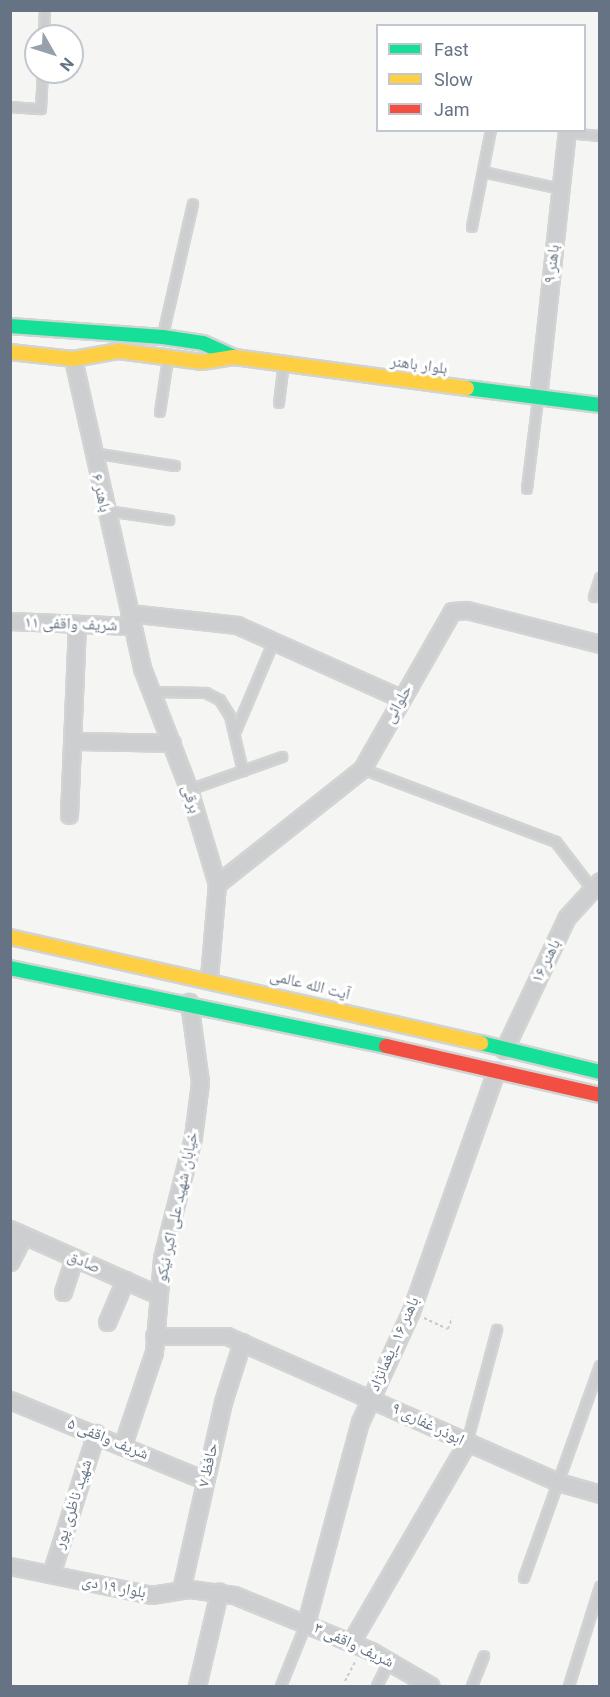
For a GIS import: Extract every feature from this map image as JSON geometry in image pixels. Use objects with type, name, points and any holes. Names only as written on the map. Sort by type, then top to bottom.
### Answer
[{"type":"street","name":"باهنر ۹","points":[[538,397],[566,132]]},
{"type":"street","name":"بلوار باهنر","points":[[10,326],[163,337],[202,343],[234,357],[600,405]]},
{"type":"street","name":"بلوار باهنر","points":[[10,352],[73,359],[119,351],[202,362],[234,357]]},
{"type":"street","name":"باهنر ۶","points":[[73,359],[92,453],[131,620]]},
{"type":"street","name":"حلوائی","points":[[217,884],[362,769],[400,698],[452,611],[467,609],[600,644]]},
{"type":"street","name":"شریف واقفی ۱۱","points":[[10,621],[77,624],[131,620],[209,619],[275,640],[400,698]]},
{"type":"street","name":"برقی","points":[[131,620],[189,790],[217,884],[209,978]]},
{"type":"street","points":[[69,815],[77,624]]},
{"type":"street","points":[[72,741],[172,743]]},
{"type":"street","name":"باهنر ۱۶","points":[[504,1050],[567,917],[597,886]]},
{"type":"street","name":"آیت الله عالمی","points":[[10,936],[209,978],[600,1072]]},
{"type":"street","points":[[10,968],[189,1002],[600,1095]]},
{"type":"street","name":"خیابان شهید علی اکبر نیکو","points":[[123,1444],[154,1336],[158,1295],[200,1082],[189,1002]]},
{"type":"street","name":"باهنر ۱۶ _یغمانژاد","points":[[306,1623],[370,1397],[411,1311],[496,1071]]},
{"type":"street","points":[[10,1262],[17,1232]]},
{"type":"street","name":"صادق","points":[[17,1232],[158,1295]]},
{"type":"street","points":[[63,1292],[74,1258]]},
{"type":"street","points":[[108,1322],[125,1280]]},
{"type":"street","name":"ابوذر غفاری ۹","points":[[154,1336],[227,1336],[370,1397],[467,1443],[558,1482],[600,1494]]},
{"type":"street","name":"حافظ ۷","points":[[181,1590],[204,1480],[242,1342]]},
{"type":"street","name":"شریف واقفی ۵","points":[[10,1401],[96,1433],[204,1480]]},
{"type":"street","name":"شهید ناظری پور","points":[[51,1574],[96,1433]]},
{"type":"street","points":[[357,1645],[467,1443]]},
{"type":"street","name":"بلوار ۱۹ دی","points":[[10,1566],[151,1595],[181,1590],[219,1592]]},
{"type":"street","points":[[197,1686],[219,1592],[306,1623]]},
{"type":"street","name":"شریف واقفی ۳","points":[[306,1623],[390,1661],[410,1680],[431,1686]]},
{"type":"lane","points":[[10,106],[41,109],[42,84]]},
{"type":"lane","points":[[472,227],[491,132]]},
{"type":"lane","points":[[566,132],[600,136]]},
{"type":"lane","points":[[483,172],[560,189]]},
{"type":"lane","points":[[163,337],[193,204]]},
{"type":"lane","points":[[160,412],[168,357]]},
{"type":"lane","points":[[279,403],[285,364]]},
{"type":"lane","points":[[527,489],[538,397]]},
{"type":"lane","points":[[92,453],[175,466]]},
{"type":"lane","points":[[105,511],[169,520]]},
{"type":"lane","points":[[594,597],[600,578]]},
{"type":"lane","points":[[235,733],[275,640]]},
{"type":"lane","points":[[154,692],[206,693],[220,700],[235,733],[243,771]]},
{"type":"lane","points":[[189,790],[282,757]]},
{"type":"lane","points":[[362,769],[556,842],[597,886]]},
{"type":"lane","points":[[467,1443],[497,1330]]},
{"type":"lane","points":[[524,1578],[600,1366]]},
{"type":"lane","points":[[569,1686],[600,1587]]},
{"type":"lane","points":[[281,1686],[306,1623]]},
{"type":"lane","points":[[472,1686],[484,1656]]},
{"type":"lane","points":[[377,1686],[390,1661]]},
{"type":"path","points":[[411,1311],[448,1329],[452,1318]]},
{"type":"path","points":[[345,1681],[357,1645]]},
{"type":"traffic: fast","points":[[10,326],[163,337],[203,343],[234,357]]},
{"type":"traffic: fast","points":[[467,388],[600,405]]},
{"type":"traffic: fast","points":[[10,968],[386,1046]]},
{"type":"traffic: fast","points":[[481,1043],[600,1072]]},
{"type":"traffic: slow","points":[[10,352],[73,359],[119,351],[202,362],[234,357],[467,388]]},
{"type":"traffic: slow","points":[[10,937],[481,1043]]},
{"type":"traffic: jam","points":[[386,1046],[600,1095]]}]
